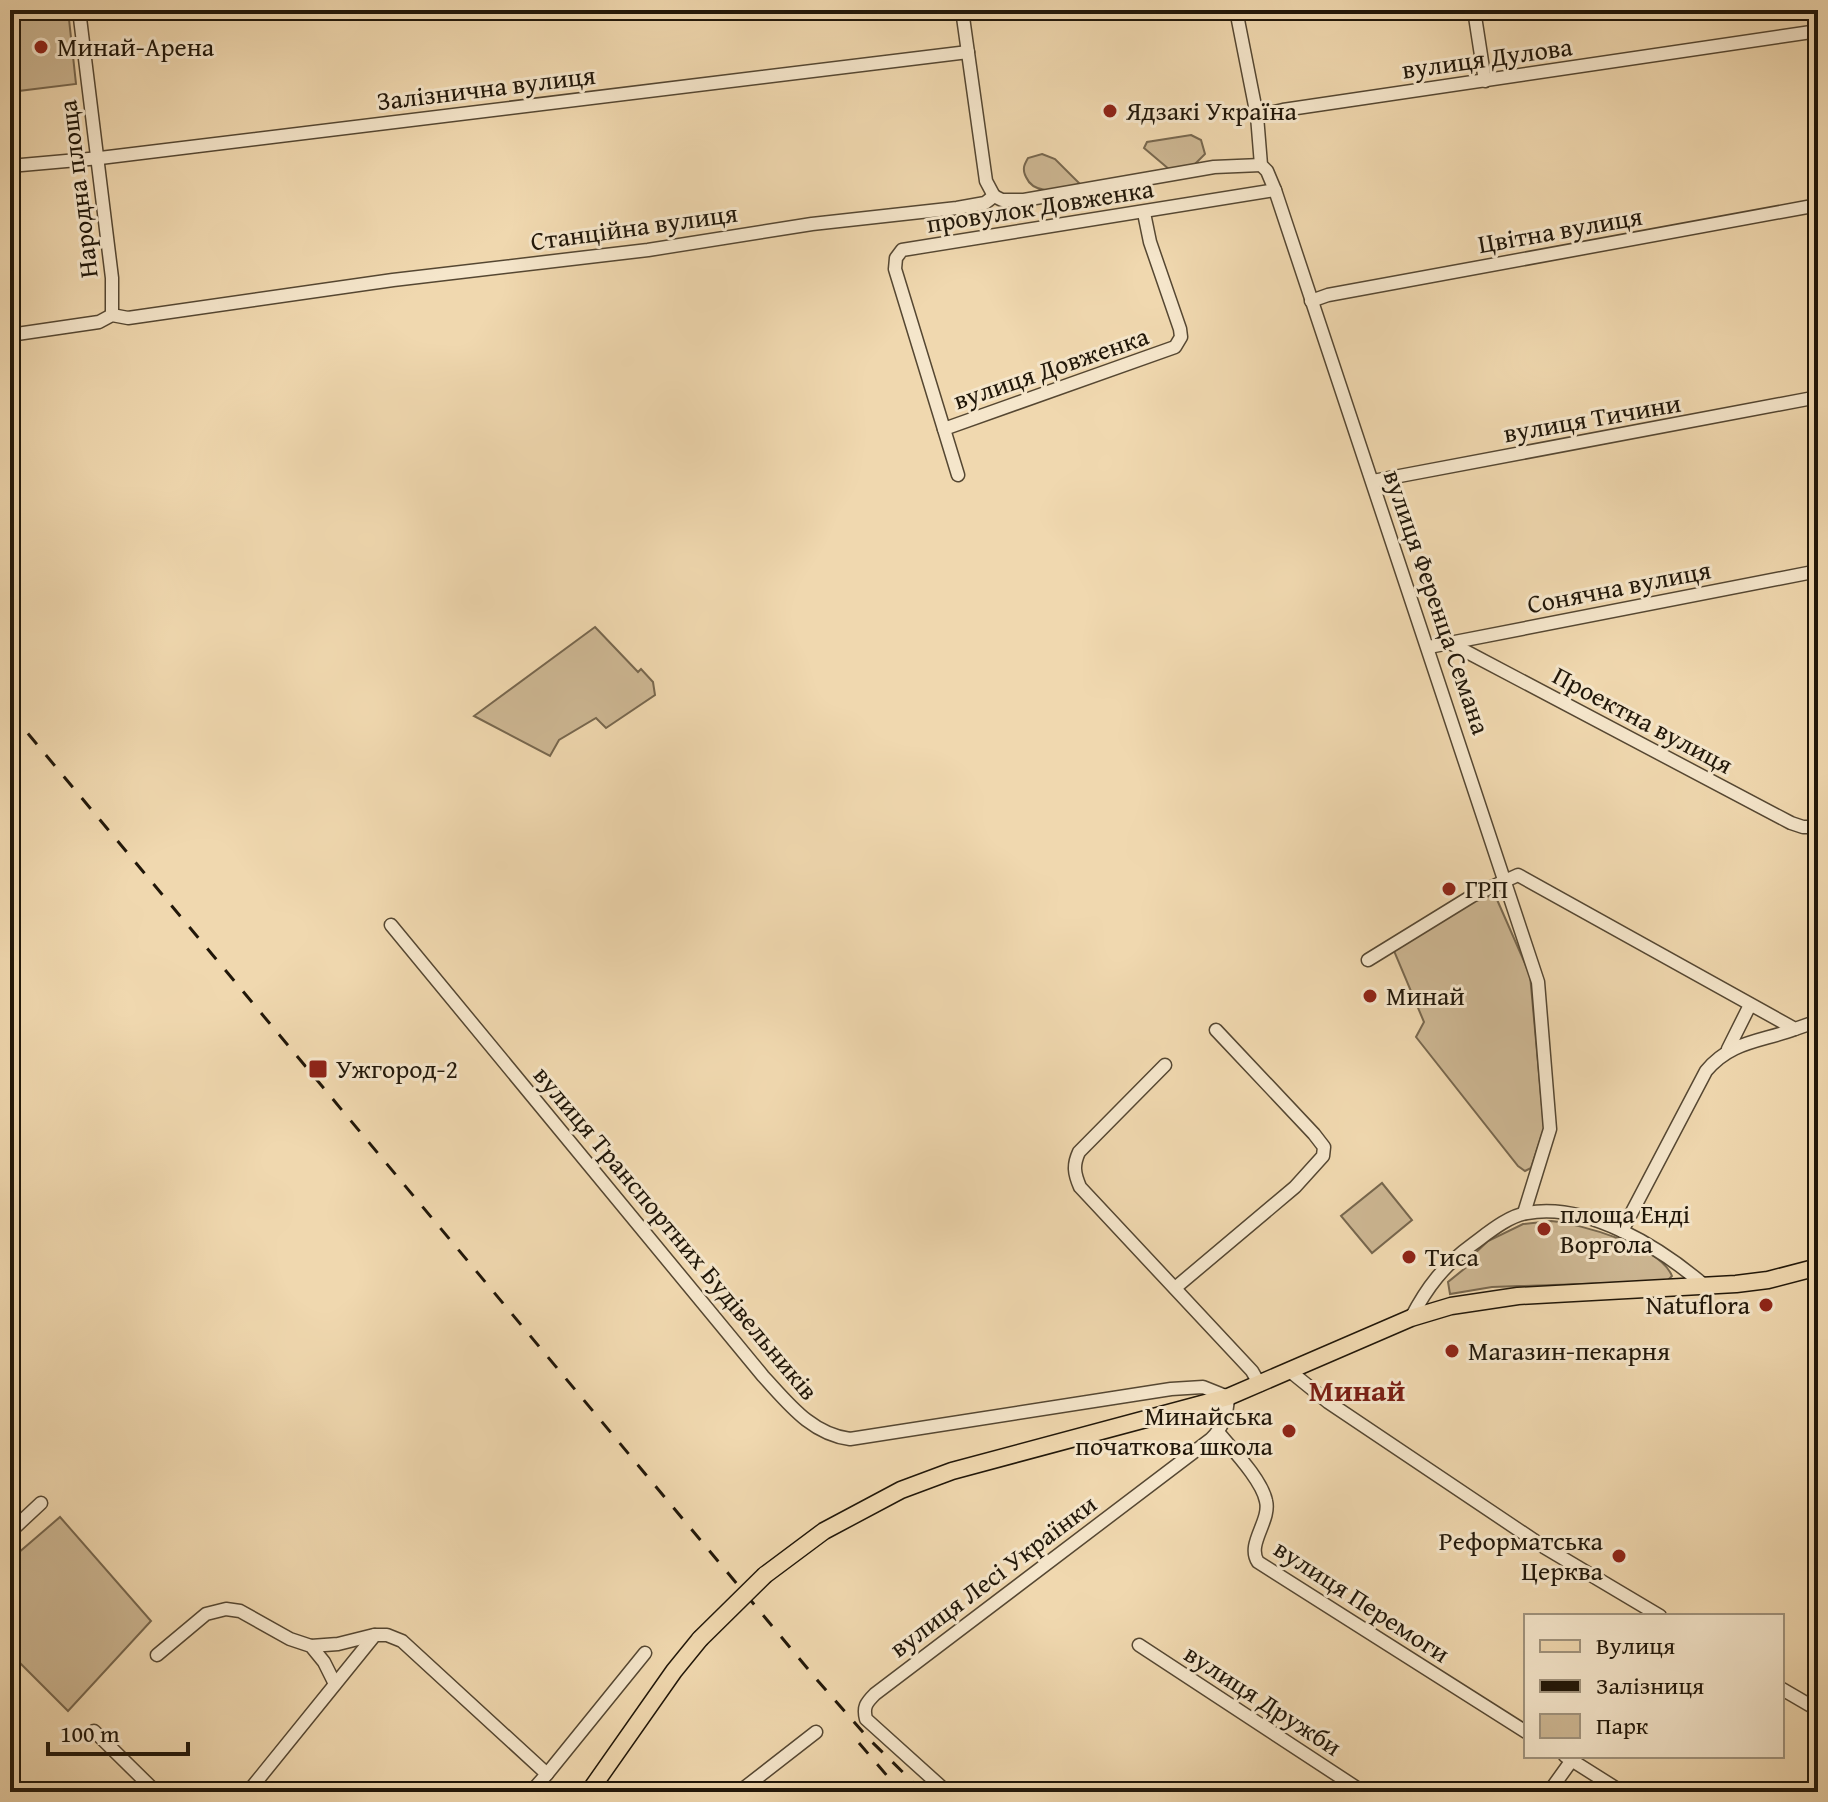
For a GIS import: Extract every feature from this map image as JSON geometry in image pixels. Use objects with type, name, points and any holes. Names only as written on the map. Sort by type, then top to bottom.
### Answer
[{"type":"main road","points":[[589,1792],[674,1671],[700,1639],[765,1575],[824,1531],[901,1490],[952,1471],[1228,1397],[1411,1318],[1451,1306],[1494,1298],[1768,1280],[1818,1267]]},
{"type":"street","name":"Народна площа","points":[[79,10],[111,264],[112,315]]},
{"type":"street","points":[[962,10],[986,181],[994,196]]},
{"type":"street","name":"вулиця Ференца Семана","points":[[1236,10],[1257,116],[1261,165],[1275,190],[1506,879],[1541,995],[1550,1116],[1548,1137],[1524,1213]]},
{"type":"street","points":[[1474,10],[1485,81]]},
{"type":"street","name":"вулиця Дулова","points":[[1257,116],[1818,31]]},
{"type":"street","name":"Залізнична вулиця","points":[[10,166],[968,52]]},
{"type":"street","name":"Станційна вулиця","points":[[10,335],[99,322],[112,315],[128,318],[393,280],[648,250],[765,231],[985,203],[994,196],[1002,200],[1024,200],[1214,167],[1261,165]]},
{"type":"street","name":"провулок Довженка","points":[[958,475],[895,269],[896,258],[902,250],[1275,190]]},
{"type":"street","name":"Цвітна вулиця","points":[[1311,301],[1328,295],[1818,205]]},
{"type":"street","name":"вулиця Довженка","points":[[944,429],[1175,347],[1181,337],[1180,329],[1150,242],[1144,213]]},
{"type":"street","name":"вулиця Тичини","points":[[1373,481],[1818,397]]},
{"type":"street","name":"Сонячна вулиця","points":[[1429,647],[1818,571]]},
{"type":"street","name":"Проектна вулиця","points":[[1450,643],[1791,823],[1818,827]]},
{"type":"street","points":[[1368,960],[1472,896],[1518,875],[1795,1029]]},
{"type":"street","name":"вулиця Транспортних Будівельників","points":[[391,925],[763,1376],[800,1416],[818,1429],[834,1437],[850,1439],[1171,1389],[1203,1387],[1228,1397]]},
{"type":"street","points":[[1622,1231],[1706,1071],[1728,1049],[1750,1005]]},
{"type":"street","points":[[1728,1049],[1818,1021]]},
{"type":"street","points":[[1175,1288],[1295,1187],[1323,1156],[1324,1147],[1314,1134],[1216,1030]]},
{"type":"street","points":[[1165,1065],[1079,1152],[1074,1163],[1080,1187],[1252,1371],[1260,1385]]},
{"type":"street","points":[[1411,1318],[1426,1289],[1454,1258],[1492,1230],[1524,1213],[1553,1211],[1577,1215],[1622,1231],[1672,1259],[1705,1286]]},
{"type":"street","points":[[1291,1372],[1328,1402],[1544,1547],[1657,1614]]},
{"type":"street","points":[[1218,1432],[1227,1414],[1228,1397]]},
{"type":"street","name":"вулиця Перемоги","points":[[1218,1432],[1266,1498],[1264,1522],[1255,1547],[1254,1557],[1258,1562],[1524,1731]]},
{"type":"street","name":"вулиця Лесі Українки","points":[[947,1792],[866,1719],[866,1703],[1218,1432]]},
{"type":"street","points":[[10,1532],[41,1503]]},
{"type":"street","points":[[157,1655],[206,1614],[226,1609],[240,1611],[290,1639],[311,1646],[387,1635],[402,1641],[547,1774]]},
{"type":"street","points":[[248,1792],[375,1635]]},
{"type":"street","name":"вулиця Дружби","points":[[1139,1645],[1363,1792]]},
{"type":"street","points":[[311,1646],[324,1662],[335,1684]]},
{"type":"street","points":[[531,1792],[645,1653]]},
{"type":"street","points":[[1784,1690],[1818,1710]]},
{"type":"street","points":[[94,1731],[156,1792]]},
{"type":"street","points":[[739,1792],[816,1732]]},
{"type":"street","points":[[1549,1792],[1568,1758],[1622,1792]]},
{"type":"green space","name":"Минай-Арена","points":[[10,10],[68,10],[76,84],[10,92]]},
{"type":"green space","points":[[1191,135],[1201,140],[1205,154],[1191,168],[1170,170],[1144,148],[1147,142]]},
{"type":"green space","points":[[1042,154],[1055,159],[1082,186],[1051,190],[1036,188],[1030,183],[1024,169],[1028,158]]},
{"type":"green space","points":[[595,627],[638,672],[641,669],[653,682],[655,695],[606,728],[596,718],[559,740],[550,756],[474,716]]},
{"type":"green space","points":[[1495,895],[1530,975],[1544,1128],[1531,1168],[1525,1171],[1416,1037],[1424,1022],[1394,951],[1477,899]]},
{"type":"green space","points":[[1382,1183],[1412,1220],[1372,1253],[1341,1216]]},
{"type":"green space","points":[[1551,1221],[1599,1232],[1636,1246],[1665,1265],[1672,1276],[1667,1281],[1492,1287],[1450,1294],[1448,1282],[1469,1265],[1472,1256],[1488,1241],[1523,1224]]},
{"type":"green space","points":[[60,1517],[151,1621],[68,1711],[10,1653],[10,1560]]},
{"type":"railway","points":[[10,712],[818,1681],[868,1738],[923,1792]]},
{"type":"railway","points":[[859,1743],[901,1792]]},
{"type":"place","name":"Минай-Арена","points":[[41,47]]},
{"type":"place","name":"Ядзакі Україна","points":[[1110,111]]},
{"type":"place","name":"ГРП","points":[[1449,889]]},
{"type":"place","name":"Минай","points":[[1370,996]]},
{"type":"place","name":"Ужгород-2","points":[[318,1069]]},
{"type":"place","name":"площа Енді Воргола","points":[[1544,1229]]},
{"type":"place","name":"Тиса","points":[[1409,1257]]},
{"type":"place","name":"Natuflora","points":[[1766,1305]]},
{"type":"place","name":"Магазин-пекарня","points":[[1452,1351]]},
{"type":"place","name":"Минайська початкова школа","points":[[1289,1431]]},
{"type":"place","name":"Реформатська Церква","points":[[1619,1556]]},
{"type":"district","name":"Минай","points":[[1357,1391]]}]
